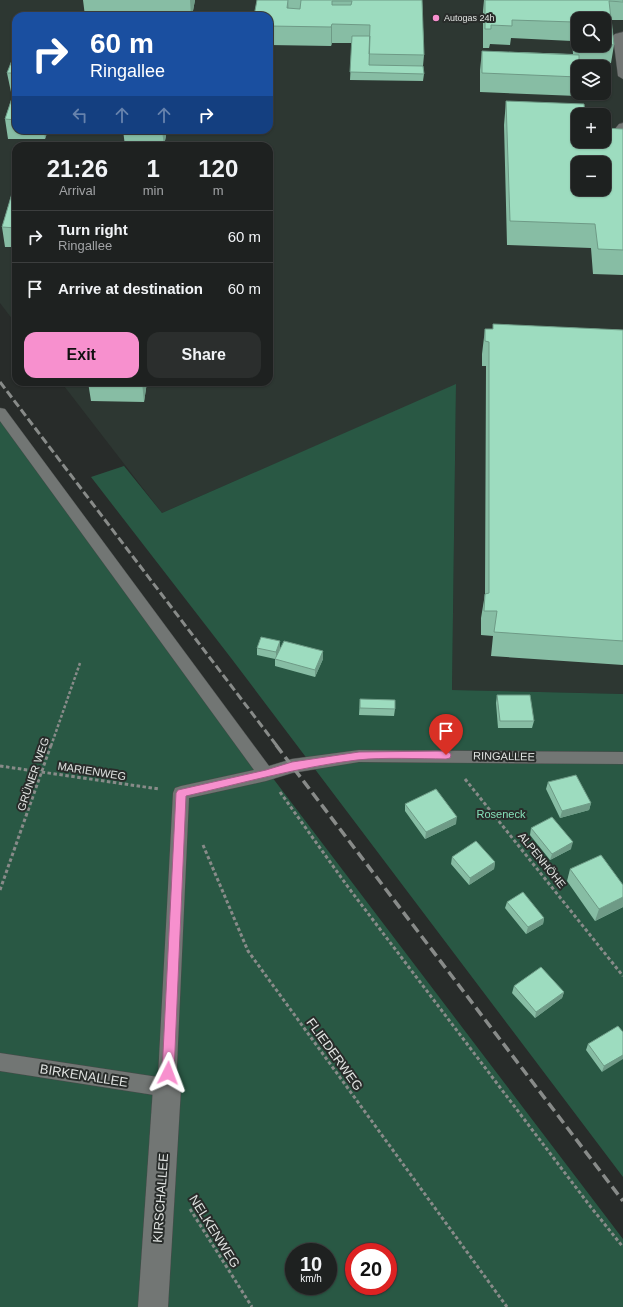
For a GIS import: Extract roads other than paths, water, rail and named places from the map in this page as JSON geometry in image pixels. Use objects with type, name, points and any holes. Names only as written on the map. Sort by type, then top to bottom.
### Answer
[{"type":"street","name":"KIRSCHALLEE","points":[[153,1307],[167,1088]]},
{"type":"lane","points":[[623,34],[618,36],[623,76]]},
{"type":"lane","points":[[623,126],[619,130],[623,131]]},
{"type":"lane","points":[[0,412],[266,774]]},
{"type":"lane","name":"RINGALLEE","points":[[167,1088],[181,793],[266,774],[292,766],[359,756],[446,755],[623,758]]},
{"type":"lane","name":"BIRKENALLEE","points":[[0,1062],[167,1088]]},
{"type":"railway","points":[[0,382],[277,746]]},
{"type":"railway","points":[[276,745],[623,1201]]},
{"type":"place","name":"Autogas 24h","points":[[436,18]]},
{"type":"park label","name":"Roseneck","points":[[501,814]]}]
